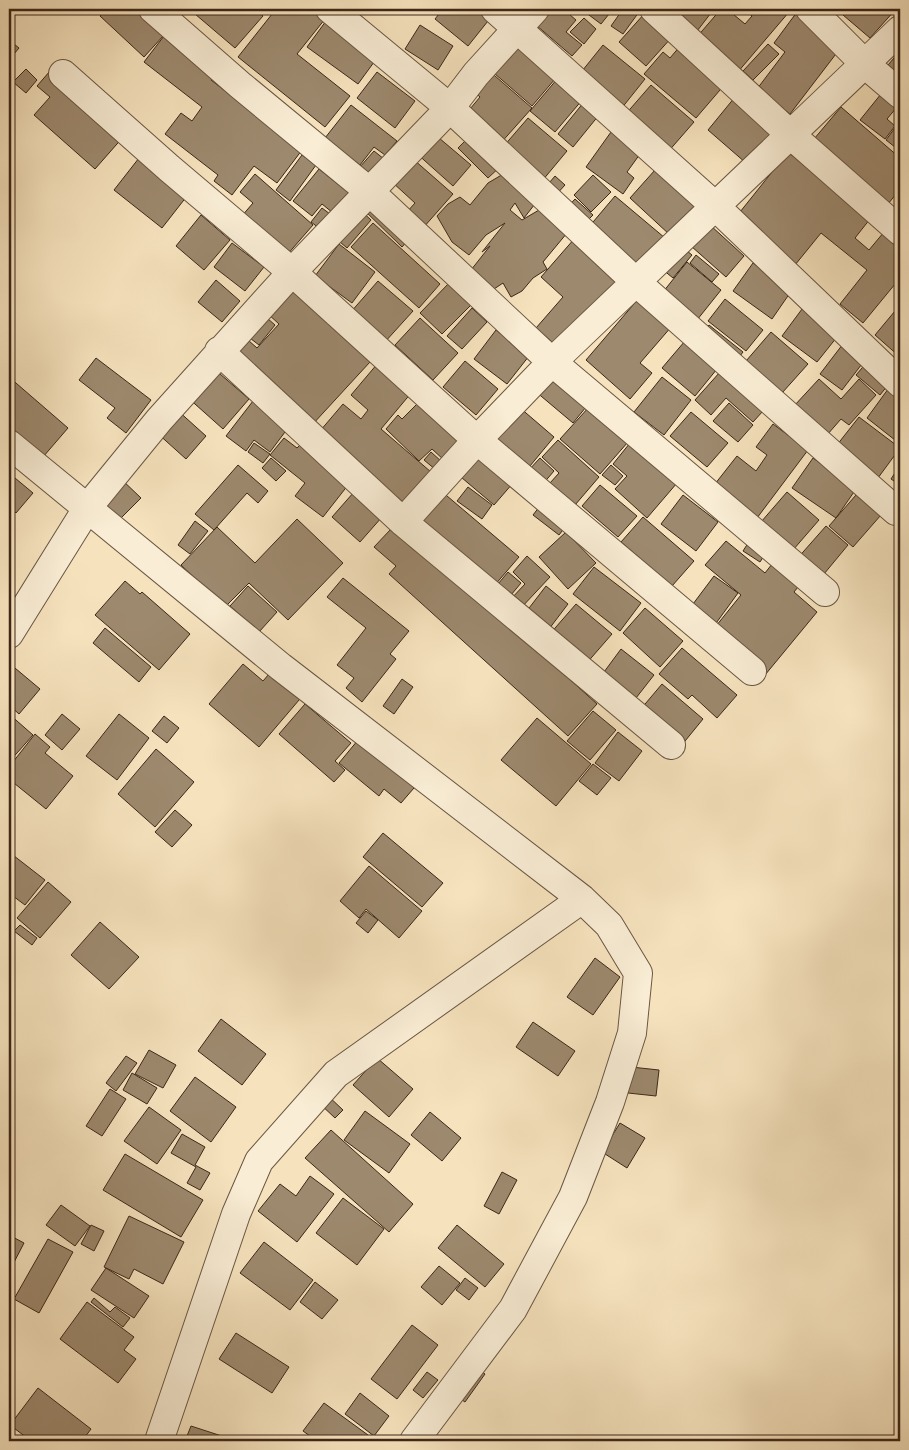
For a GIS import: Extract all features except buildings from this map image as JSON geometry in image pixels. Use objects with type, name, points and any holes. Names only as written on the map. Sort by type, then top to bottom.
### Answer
[{"type":"street","points":[[154,9],[240,85],[370,192],[552,362],[825,592]]},
{"type":"street","points":[[330,9],[450,108],[636,282],[896,511]]},
{"type":"street","points":[[495,9],[715,206],[900,383]]},
{"type":"street","points":[[9,634],[88,507],[159,420],[292,272],[450,108],[476,74],[535,9]]},
{"type":"street","points":[[654,9],[792,136],[900,231]]},
{"type":"street","points":[[810,9],[866,65],[900,94]]},
{"type":"street","points":[[404,522],[476,440],[552,362],[715,206],[792,136],[900,30]]},
{"type":"street","points":[[64,74],[168,168],[292,272],[476,440],[752,671]]},
{"type":"street","points":[[219,351],[404,522],[670,745]]},
{"type":"street","points":[[9,444],[281,667],[582,898],[608,925],[638,973],[632,1033],[610,1102],[573,1197],[513,1309],[414,1441]]},
{"type":"street","points":[[160,1441],[236,1214],[259,1161],[336,1074],[582,898]]}]
